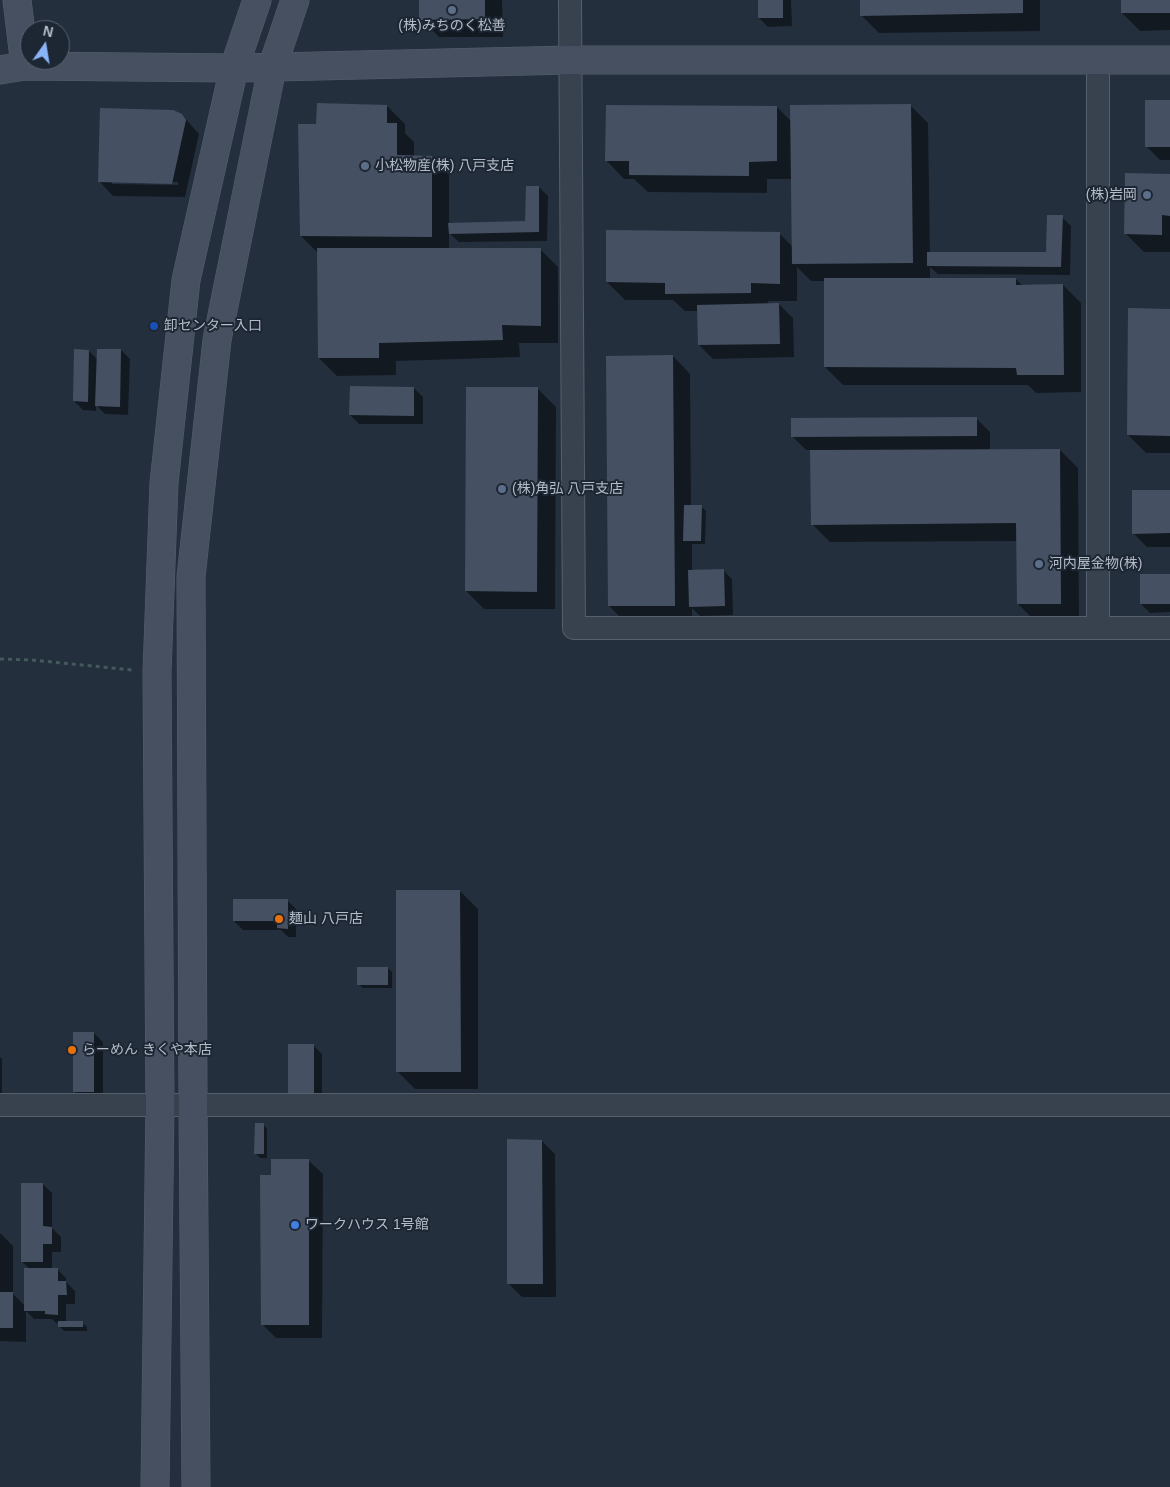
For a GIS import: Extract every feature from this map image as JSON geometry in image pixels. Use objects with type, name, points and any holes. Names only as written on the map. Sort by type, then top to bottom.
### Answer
[{"type":"street","points":[[18,0],[13,68],[272,68],[570,60],[1170,60]]},
{"type":"street","points":[[155,1487],[160,1105],[157,672],[164,483],[186,280],[234,68],[257,0]]},
{"type":"street","points":[[196,1487],[191,577],[217,340],[272,68],[295,0]]},
{"type":"street","points":[[570,0],[574,628],[1170,628]]},
{"type":"street","points":[[1098,61],[1098,628]]},
{"type":"street","points":[[0,1105],[1170,1105]]},
{"type":"path","points":[[0,659],[32,660],[157,672]]},
{"type":"building","name":"(株)みちのく松善","points":[[419,0],[485,0],[485,19],[419,20]]},
{"type":"building","points":[[758,0],[783,0],[783,18],[758,18]]},
{"type":"building","points":[[860,0],[1023,0],[1023,13],[860,16]]},
{"type":"building","points":[[1121,0],[1170,0],[1170,13],[1121,13]]},
{"type":"building","points":[[1145,100],[1170,100],[1170,147],[1145,147]]},
{"type":"building","name":"小松物産(株) 八戸支店","points":[[317,103],[387,105],[387,123],[397,123],[397,155],[432,156],[432,237],[300,236],[298,124],[316,124]]},
{"type":"building","points":[[911,104],[913,263],[792,264],[790,105]]},
{"type":"building","points":[[606,105],[777,106],[777,161],[749,162],[749,176],[629,175],[629,161],[605,161]]},
{"type":"building","points":[[100,108],[173,110],[182,114],[186,120],[172,184],[98,182]]},
{"type":"building","name":"(株)岩岡","points":[[1125,173],[1170,174],[1170,216],[1162,215],[1162,235],[1124,234]]},
{"type":"building","points":[[526,186],[539,186],[539,232],[449,234],[448,223],[525,221]]},
{"type":"building","points":[[1047,215],[1063,215],[1061,267],[927,266],[927,252],[1046,252]]},
{"type":"building","points":[[606,230],[780,232],[780,284],[751,283],[751,293],[665,294],[665,283],[606,282]]},
{"type":"building","points":[[317,248],[541,248],[541,326],[502,325],[503,340],[379,343],[379,358],[318,358]]},
{"type":"building","points":[[824,278],[1016,278],[1016,285],[1063,284],[1064,375],[1017,375],[1016,368],[824,367]]},
{"type":"building","points":[[779,303],[780,344],[698,345],[697,305]]},
{"type":"building","points":[[1128,308],[1170,309],[1170,436],[1127,435]]},
{"type":"building","points":[[74,349],[89,350],[88,402],[73,401]]},
{"type":"building","points":[[97,349],[121,349],[120,407],[95,406]]},
{"type":"building","points":[[673,355],[675,606],[608,606],[606,356]]},
{"type":"building","points":[[350,386],[414,387],[414,416],[349,415]]},
{"type":"building","name":"(株)角弘 八戸支店","points":[[466,387],[538,387],[537,592],[465,591]]},
{"type":"building","points":[[977,417],[977,436],[791,437],[791,418]]},
{"type":"building","name":"河内屋金物(株)","points":[[1060,449],[1061,604],[1017,604],[1016,523],[811,525],[810,450]]},
{"type":"building","points":[[1132,490],[1170,490],[1170,533],[1132,534]]},
{"type":"building","points":[[684,505],[702,505],[701,541],[683,541]]},
{"type":"building","points":[[724,569],[725,606],[689,607],[688,570]]},
{"type":"building","points":[[1140,574],[1170,574],[1170,604],[1140,604]]},
{"type":"building","points":[[396,890],[460,890],[461,1072],[396,1072]]},
{"type":"building","points":[[233,899],[288,899],[288,929],[277,928],[277,921],[233,921]]},
{"type":"building","points":[[357,967],[388,967],[388,985],[357,985]]},
{"type":"building","points":[[73,1032],[94,1032],[94,1092],[73,1092]]},
{"type":"building","points":[[288,1044],[314,1044],[314,1096],[288,1097]]},
{"type":"building","points":[[255,1123],[264,1123],[264,1154],[254,1154]]},
{"type":"building","points":[[507,1139],[542,1140],[543,1284],[507,1284]]},
{"type":"building","points":[[271,1159],[309,1159],[309,1325],[261,1325],[260,1175],[271,1175]]},
{"type":"building","points":[[21,1183],[43,1183],[43,1226],[52,1227],[52,1244],[43,1244],[43,1262],[21,1262]]},
{"type":"building","points":[[24,1268],[58,1268],[58,1281],[66,1281],[67,1295],[58,1295],[58,1315],[45,1314],[45,1311],[24,1311]]},
{"type":"building","points":[[0,1292],[13,1292],[13,1328],[0,1328]]},
{"type":"building","points":[[58,1321],[83,1321],[83,1327],[58,1327]]},
{"type":"place","name":"(株)みちのく松善","points":[[452,10]]},
{"type":"place","name":"小松物産(株) 八戸支店","points":[[365,166]]},
{"type":"place","name":"(株)岩岡","points":[[1147,195]]},
{"type":"place","name":"卸センター入口","points":[[154,326]]},
{"type":"place","name":"(株)角弘 八戸支店","points":[[502,489]]},
{"type":"place","name":"河内屋金物(株)","points":[[1039,564]]},
{"type":"place","name":"麺山 八戸店","points":[[279,919]]},
{"type":"place","name":"らーめん きくや本店","points":[[72,1050]]},
{"type":"place","name":"ワークハウス 1号館","points":[[295,1225]]}]
